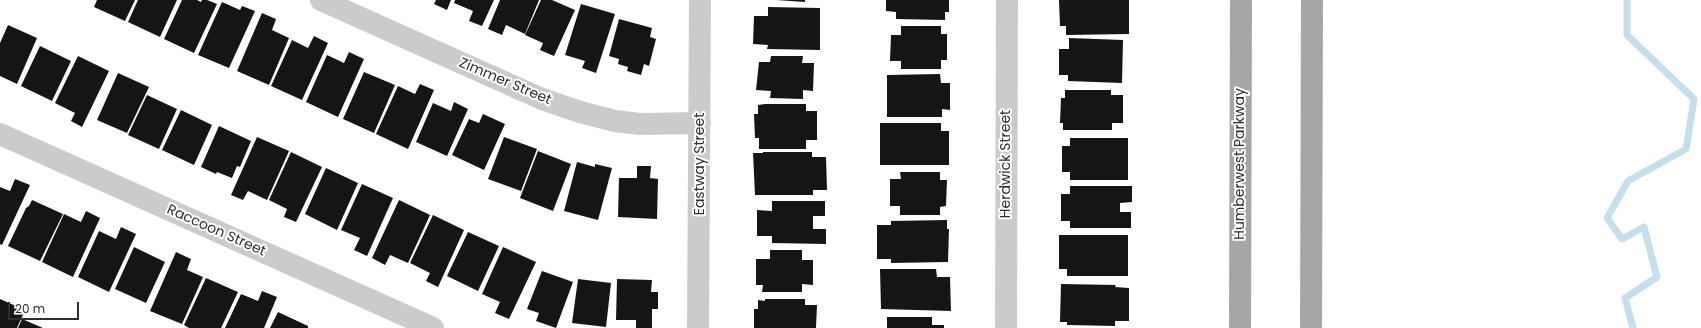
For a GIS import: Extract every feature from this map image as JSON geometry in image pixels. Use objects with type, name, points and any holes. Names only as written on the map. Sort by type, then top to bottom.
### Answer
[{"type":"main road","name":"Humberwest Parkway","points":[[1240,328],[1241,0]]},
{"type":"main road","points":[[1311,328],[1312,0]]},
{"type":"main road","points":[[1240,274],[1247,328]]},
{"type":"street","name":"Zimmer Street","points":[[321,0],[542,99],[580,112],[615,121],[640,124],[700,123]]},
{"type":"street","name":"Eastway Street","points":[[698,328],[700,0]]},
{"type":"street","name":"Herdwick Street","points":[[1006,328],[1007,0]]},
{"type":"street","name":"Raccoon Street","points":[[0,134],[433,328]]},
{"type":"building","points":[[97,0],[135,0],[125,21],[94,7]]},
{"type":"building","points":[[138,0],[177,0],[160,37],[128,22]]},
{"type":"building","points":[[182,0],[197,0],[201,2],[202,0],[207,0],[217,4],[194,53],[164,39]]},
{"type":"building","points":[[436,0],[451,0],[447,10],[434,4]]},
{"type":"building","points":[[455,0],[494,0],[482,26],[469,21],[473,11],[454,3]]},
{"type":"building","points":[[500,0],[539,0],[525,34],[506,25],[502,35],[488,29]]},
{"type":"building","points":[[541,0],[552,0],[575,10],[554,56],[540,50],[543,43],[525,35]]},
{"type":"building","points":[[776,0],[805,0],[805,2]]},
{"type":"building","points":[[886,0],[949,0],[949,12],[945,12],[945,20],[896,19],[896,12],[886,11]]},
{"type":"building","points":[[1059,0],[1129,0],[1129,34],[1066,35],[1066,26],[1060,26]]},
{"type":"building","points":[[222,2],[240,10],[242,6],[255,11],[229,68],[198,55]]},
{"type":"building","points":[[581,4],[615,14],[596,73],[582,68],[585,61],[565,55]]},
{"type":"building","points":[[768,7],[820,8],[820,50],[767,49],[768,45],[753,44],[754,16],[768,16]]},
{"type":"building","points":[[262,13],[276,19],[272,30],[289,38],[269,85],[237,71]]},
{"type":"building","points":[[619,19],[652,28],[650,37],[656,39],[649,66],[644,64],[641,75],[627,71],[628,67],[618,64],[619,59],[609,56]]},
{"type":"building","points":[[8,25],[37,38],[17,84],[0,76],[0,43]]},
{"type":"building","points":[[901,26],[941,26],[941,34],[947,34],[947,60],[941,60],[941,69],[901,69],[901,61],[890,61],[891,35],[901,35]]},
{"type":"building","points":[[314,36],[328,43],[302,100],[271,86],[292,40],[308,48]]},
{"type":"building","points":[[1069,38],[1123,40],[1122,83],[1068,81],[1068,75],[1059,75],[1059,49],[1069,49]]},
{"type":"building","points":[[40,46],[71,61],[52,101],[21,86]]},
{"type":"building","points":[[349,52],[364,59],[338,117],[306,102],[327,55],[344,63]]},
{"type":"building","points":[[78,56],[109,71],[82,127],[71,121],[75,113],[55,103]]},
{"type":"building","points":[[771,56],[803,56],[802,63],[814,63],[813,91],[803,90],[803,99],[770,98],[771,91],[756,90],[759,62],[770,62]]},
{"type":"building","points":[[364,72],[395,85],[374,133],[343,119]]},
{"type":"building","points":[[118,73],[149,87],[127,133],[97,120]]},
{"type":"building","points":[[940,74],[941,83],[950,83],[950,110],[942,109],[942,117],[887,117],[887,75]]},
{"type":"building","points":[[420,84],[434,90],[408,149],[376,134],[398,86],[415,94]]},
{"type":"building","points":[[1065,90],[1111,90],[1111,95],[1123,95],[1123,123],[1112,123],[1112,130],[1063,130],[1063,123],[1060,123],[1061,98],[1065,98]]},
{"type":"building","points":[[147,95],[177,109],[159,149],[128,135]]},
{"type":"building","points":[[454,102],[468,109],[447,156],[416,142],[433,103],[451,111]]},
{"type":"building","points":[[806,104],[806,111],[817,111],[817,140],[806,140],[806,149],[759,149],[759,138],[755,138],[754,114],[758,114],[758,105]]},
{"type":"building","points":[[181,110],[212,125],[194,165],[162,150]]},
{"type":"building","points":[[483,114],[505,124],[484,170],[452,155],[469,119],[479,123]]},
{"type":"building","points":[[880,123],[941,123],[941,131],[949,131],[949,165],[880,165]]},
{"type":"building","points":[[219,126],[251,141],[240,167],[237,166],[232,178],[217,172],[216,174],[201,167]]},
{"type":"building","points":[[257,137],[289,151],[267,200],[248,191],[243,200],[231,195]]},
{"type":"building","points":[[504,137],[537,149],[521,191],[488,179]]},
{"type":"building","points":[[1070,138],[1128,138],[1128,180],[1070,180],[1070,172],[1062,172],[1062,146],[1070,146]]},
{"type":"building","points":[[538,151],[571,164],[553,211],[520,198]]},
{"type":"building","points":[[291,152],[322,167],[296,222],[284,217],[287,209],[269,200]]},
{"type":"building","points":[[812,152],[812,157],[826,157],[827,190],[813,190],[813,195],[755,195],[753,153]]},
{"type":"building","points":[[577,162],[595,167],[595,164],[612,168],[598,220],[564,211]]},
{"type":"building","points":[[637,166],[651,166],[650,178],[658,179],[657,219],[618,217],[619,178],[637,178]]},
{"type":"building","points":[[326,168],[358,183],[337,230],[305,214]]},
{"type":"building","points":[[900,172],[940,172],[940,180],[947,180],[946,206],[940,207],[940,215],[900,215],[900,206],[890,206],[890,179],[901,179]]},
{"type":"building","points":[[15,179],[30,185],[2,245],[0,244],[0,187],[10,191]]},
{"type":"building","points":[[362,184],[393,198],[367,256],[354,250],[360,238],[341,230]]},
{"type":"building","points":[[1070,186],[1132,186],[1132,202],[1120,203],[1120,212],[1131,212],[1131,228],[1070,228],[1070,221],[1061,221],[1061,194],[1070,194]]},
{"type":"building","points":[[32,200],[63,214],[40,261],[8,246],[26,208]]},
{"type":"building","points":[[399,200],[430,215],[408,263],[390,255],[385,265],[372,258]]},
{"type":"building","points":[[772,201],[825,201],[825,216],[813,216],[813,229],[826,229],[826,244],[772,243],[772,236],[757,236],[757,210],[772,211]]},
{"type":"building","points":[[86,211],[100,218],[73,277],[42,262],[64,214],[81,222]]},
{"type":"building","points":[[433,215],[464,230],[438,287],[426,281],[430,273],[410,263]]},
{"type":"building","points":[[947,220],[947,229],[949,229],[948,262],[891,263],[891,259],[877,259],[877,225],[891,225],[891,221]]},
{"type":"building","points":[[121,227],[136,234],[109,292],[78,277],[99,231],[116,239]]},
{"type":"building","points":[[468,232],[499,246],[478,291],[447,276]]},
{"type":"building","points":[[1059,235],[1128,235],[1128,276],[1067,276],[1067,269],[1059,269]]},
{"type":"building","points":[[134,247],[165,262],[146,303],[115,289]]},
{"type":"building","points":[[503,247],[536,262],[509,319],[495,313],[500,302],[482,294]]},
{"type":"building","points":[[770,250],[802,250],[802,260],[813,260],[813,285],[802,284],[802,292],[762,292],[763,285],[756,285],[756,259],[770,259]]},
{"type":"building","points":[[176,252],[191,259],[187,270],[203,277],[182,324],[150,311]]},
{"type":"building","points":[[880,269],[936,269],[937,277],[950,277],[951,311],[881,309]]},
{"type":"building","points":[[542,271],[573,282],[556,328],[536,321],[539,313],[527,309]]},
{"type":"building","points":[[206,278],[238,292],[221,328],[189,328],[184,325]]},
{"type":"building","points":[[578,279],[611,283],[606,327],[572,323]]},
{"type":"building","points":[[617,279],[652,280],[651,292],[658,292],[658,309],[652,309],[652,328],[636,328],[636,320],[616,320]]},
{"type":"building","points":[[1061,284],[1116,285],[1115,287],[1129,288],[1129,321],[1115,321],[1115,326],[1067,325],[1067,322],[1060,322]]},
{"type":"building","points":[[262,291],[277,297],[264,328],[225,328],[241,294],[258,301]]},
{"type":"building","points":[[0,299],[25,310],[17,328],[0,328]]},
{"type":"building","points":[[765,299],[805,299],[805,305],[817,305],[816,328],[754,328],[754,309],[758,309],[758,300],[765,301]]},
{"type":"building","points":[[278,312],[308,326],[308,328],[270,328]]},
{"type":"building","points":[[887,317],[932,317],[932,325],[944,325],[944,328],[887,328]]},
{"type":"building","points":[[22,319],[43,328],[18,328]]},
{"type":"waterway","points":[[1627,0],[1627,35],[1694,99],[1686,149],[1628,181],[1607,218],[1622,239],[1644,227],[1657,277],[1625,298],[1633,328]]}]
